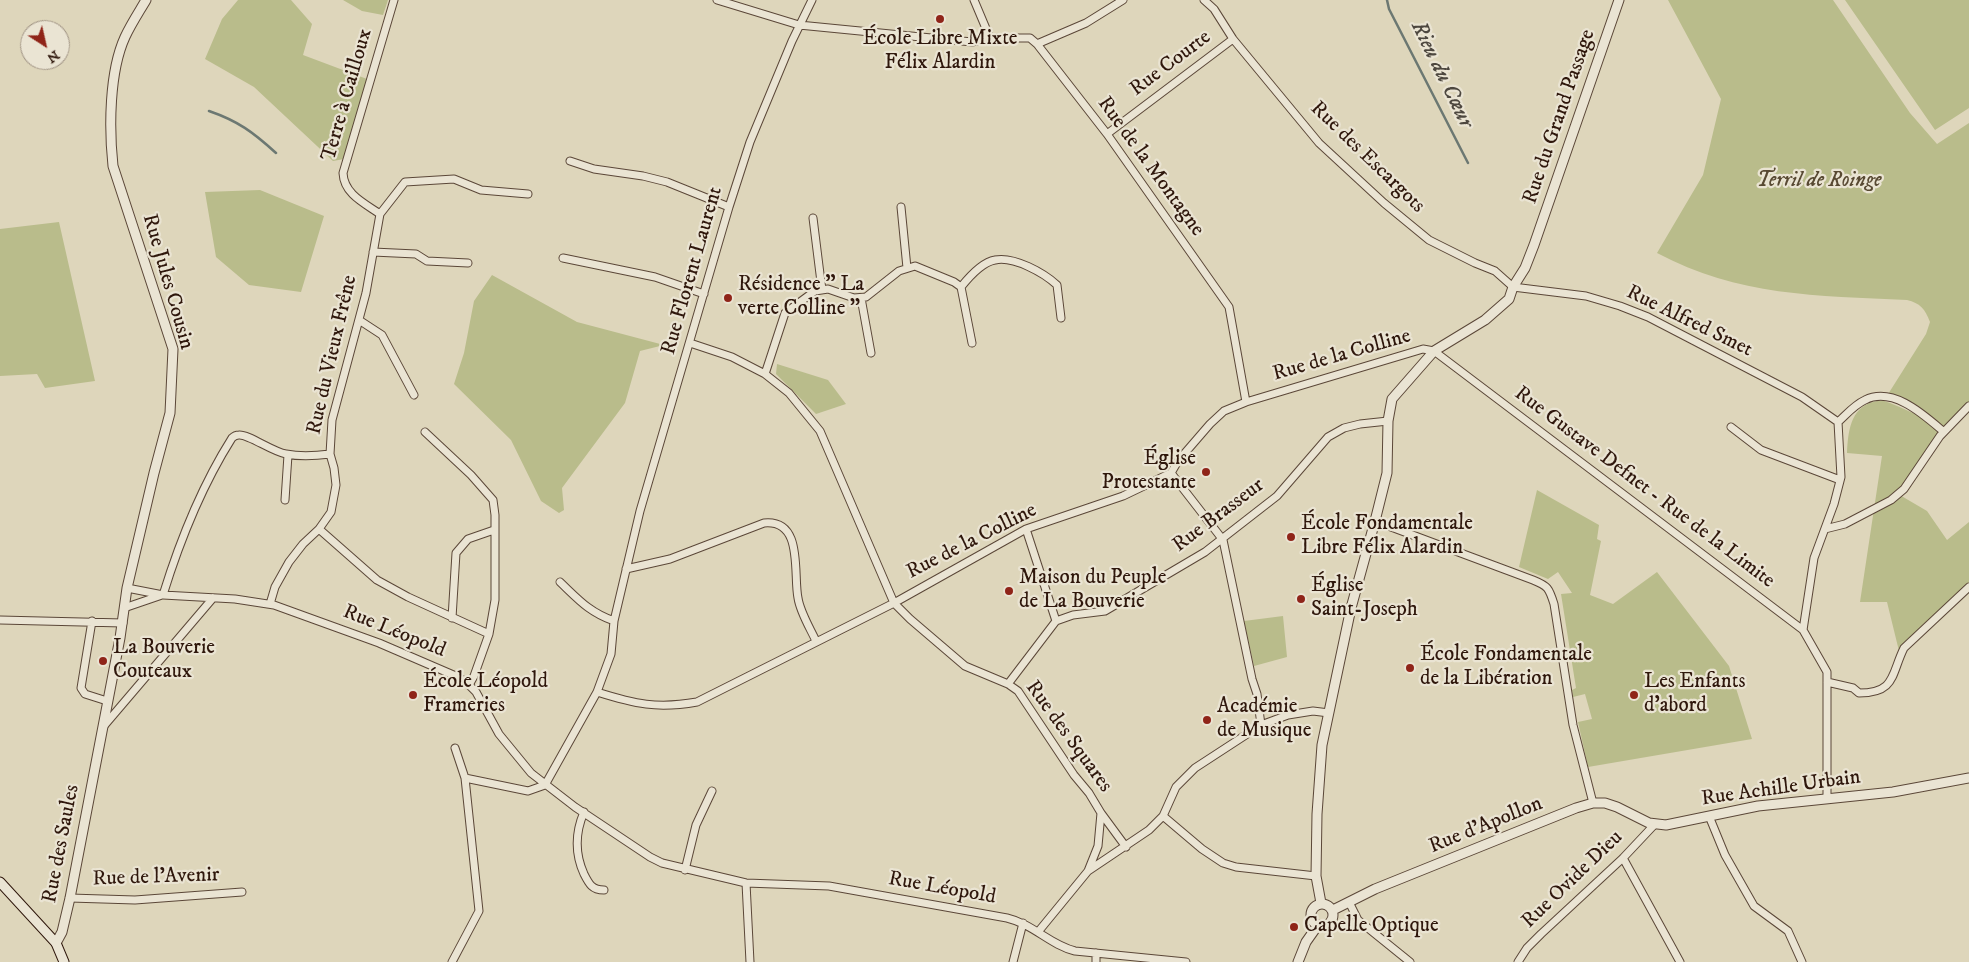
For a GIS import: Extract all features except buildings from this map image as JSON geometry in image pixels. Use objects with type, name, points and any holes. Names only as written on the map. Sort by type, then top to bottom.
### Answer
[{"type":"street","name":"Rue Jules Cousin","points":[[124,608],[154,473],[170,413],[173,349],[113,166],[110,135],[116,70],[124,38],[146,0]]},
{"type":"street","name":"Terre à Cailloux","points":[[380,214],[348,191],[343,182],[343,173],[394,0]]},
{"type":"street","points":[[717,0],[799,26],[972,42],[990,38],[1030,38],[1037,44],[1086,23],[1123,0]]},
{"type":"street","name":"Rue Florent Laurent","points":[[545,785],[597,692],[610,654],[614,621],[635,532],[729,207],[750,142],[792,40],[812,0]]},
{"type":"street","points":[[974,0],[990,38]]},
{"type":"street","name":"Rue des Escargots","points":[[1204,0],[1214,9],[1233,39],[1319,143],[1384,203],[1429,240],[1495,271],[1513,286]]},
{"type":"street","name":"Rue du Grand Passage","points":[[1513,286],[1525,268],[1534,245],[1619,0]]},
{"type":"street","name":"Rue Courte","points":[[1107,134],[1233,39]]},
{"type":"street","name":"Rue de la Montagne","points":[[1037,44],[1107,134],[1229,307],[1246,402]]},
{"type":"street","points":[[570,161],[594,169],[643,176],[667,182],[729,207]]},
{"type":"street","points":[[380,214],[405,182],[454,179],[481,190],[528,194]]},
{"type":"street","points":[[901,207],[908,268]]},
{"type":"street","name":"Rue du Vieux Frêne","points":[[270,604],[275,588],[289,562],[303,544],[319,529],[331,512],[335,498],[336,485],[330,454],[332,420],[366,293],[380,214]]},
{"type":"street","points":[[814,218],[822,290]]},
{"type":"street","points":[[373,252],[416,254],[427,261],[468,263]]},
{"type":"street","points":[[563,258],[655,277],[704,294]]},
{"type":"street","points":[[961,287],[985,264],[996,259],[1015,262],[1045,275],[1057,285],[1061,318]]},
{"type":"street","points":[[765,374],[785,313],[815,291],[828,288],[854,298],[866,297],[899,271],[915,266],[954,282],[961,287],[972,343]]},
{"type":"street","points":[[1321,904],[1316,876],[1318,777],[1329,713],[1356,584],[1387,473],[1388,421],[1392,399],[1434,351],[1485,320],[1509,299],[1513,286]]},
{"type":"street","name":"Rue Alfred Smet","points":[[1513,286],[1586,296],[1648,317],[1802,397],[1838,422]]},
{"type":"street","points":[[861,298],[871,353]]},
{"type":"street","points":[[359,320],[382,335],[414,396]]},
{"type":"street","points":[[690,343],[732,357],[765,374],[789,393],[820,430],[894,603]]},
{"type":"street","name":"Rue de la Colline","points":[[597,692],[631,703],[655,706],[676,706],[697,702],[894,603],[1026,529],[1124,496],[1171,473],[1178,461],[1210,424],[1224,411],[1246,402],[1423,349],[1434,351]]},
{"type":"street","name":"Rue Gustave Defnet - Rue de la Limite","points":[[1434,351],[1803,630],[1823,662],[1827,672],[1827,682]]},
{"type":"street","points":[[1803,630],[1814,558],[1840,480],[1838,422],[1857,405],[1867,399],[1885,396],[1906,404],[1944,432]]},
{"type":"street","points":[[1825,529],[1845,524],[1892,500],[1904,489],[1944,432],[1969,406]]},
{"type":"street","name":"Rue Brasseur","points":[[1056,621],[1073,615],[1105,611],[1206,552],[1277,496],[1328,437],[1344,428],[1388,421]]},
{"type":"street","points":[[1731,427],[1761,450],[1840,480]]},
{"type":"street","points":[[425,432],[471,475],[493,500],[495,515],[495,600],[490,634],[469,685]]},
{"type":"street","points":[[164,595],[184,532],[204,488],[230,440],[238,435],[244,436],[288,455],[310,456],[330,454]]},
{"type":"street","points":[[285,500],[288,455]]},
{"type":"street","points":[[1171,473],[1223,540],[1257,694],[1261,725]]},
{"type":"street","points":[[1375,521],[1545,585],[1550,590],[1581,759],[1593,803]]},
{"type":"street","points":[[626,569],[670,558],[764,523],[782,525],[792,544],[796,563],[798,599],[816,642]]},
{"type":"street","points":[[319,529],[377,580],[452,618],[490,634]]},
{"type":"street","points":[[1008,684],[1056,621],[1026,529]]},
{"type":"street","points":[[452,618],[456,553],[468,539],[494,530]]},
{"type":"street","points":[[560,582],[590,610],[597,615],[614,621]]},
{"type":"street","points":[[1827,798],[1827,682],[1852,688],[1859,693],[1876,692],[1884,688],[1892,679],[1904,648],[1969,587]]},
{"type":"street","name":"Rue Léopold","points":[[127,588],[164,595],[270,604],[379,643],[452,674],[476,692],[499,734],[530,773],[652,858],[669,866],[746,884],[838,887],[1007,918],[1023,923],[1064,948],[1186,962]]},
{"type":"street","name":"Rue Léopold","points":[[124,608],[164,595]]},
{"type":"street","name":"Rue des Saules","points":[[102,730],[213,598]]},
{"type":"street","name":"Rue des Squares","points":[[894,603],[965,666],[1008,684],[1018,691],[1074,775],[1089,792],[1101,813],[1098,846],[1088,871],[1038,932]]},
{"type":"street","name":"Rue des Saules","points":[[56,943],[62,932],[70,898],[123,623],[124,608]]},
{"type":"street","points":[[0,620],[123,623]]},
{"type":"street","points":[[92,621],[81,688],[85,694],[107,701]]},
{"type":"street","points":[[1088,871],[1149,830],[1163,816],[1176,787],[1194,768],[1261,725],[1288,715],[1305,712],[1329,713]]},
{"type":"street","points":[[452,962],[480,911],[465,778],[455,748]]},
{"type":"street","points":[[465,778],[528,791],[545,785]]},
{"type":"street","name":"Rue Achille Urbain","points":[[1655,824],[1666,825],[1773,804],[1912,789],[1969,778]]},
{"type":"street","points":[[685,870],[696,825],[712,791]]},
{"type":"street","name":"Rue d'Apollon","points":[[1333,910],[1375,889],[1576,808],[1593,803],[1612,804],[1655,824]]},
{"type":"street","points":[[584,812],[577,840],[579,862],[590,885],[597,890],[604,890]]},
{"type":"street","points":[[1101,813],[1126,847]]},
{"type":"street","points":[[1163,816],[1202,850],[1223,864],[1316,876]]},
{"type":"street","points":[[1708,816],[1725,855],[1754,906],[1788,931],[1802,962]]},
{"type":"street","name":"Rue Ovide Dieu","points":[[1518,962],[1527,948],[1655,824]]},
{"type":"street","points":[[1622,858],[1680,962]]},
{"type":"street","points":[[0,882],[56,943],[64,962]]},
{"type":"street","points":[[746,884],[750,962]]},
{"type":"street","name":"Rue de l'Avenir","points":[[70,898],[136,900],[242,892]]},
{"type":"street","points":[[1349,902],[1358,920],[1410,962]]},
{"type":"street","points":[[1321,904],[1328,905],[1333,910],[1331,922],[1324,926],[1318,925],[1312,920],[1311,912],[1314,907],[1321,904]]},
{"type":"street","points":[[1013,962],[1023,923]]},
{"type":"street","points":[[1298,962],[1306,942],[1318,925]]},
{"type":"street","points":[[1096,953],[1096,962]]},
{"type":"green space","points":[[238,0],[291,0],[312,24],[303,55],[367,79],[344,159],[333,161],[254,87],[205,59],[222,19]]},
{"type":"green space","points":[[343,0],[388,0],[383,15],[362,11]]},
{"type":"green space","name":"Terril de Roinge","points":[[1668,0],[1833,0],[1910,113],[1937,144],[1969,123],[1969,406],[1944,432],[1898,494],[1927,511],[1947,540],[1969,522],[1969,582],[1911,636],[1899,651],[1887,602],[1860,602],[1882,456],[1847,453],[1847,445],[1855,416],[1865,405],[1873,402],[1884,401],[1931,421],[1906,405],[1885,399],[1926,334],[1930,322],[1922,307],[1907,300],[1810,295],[1748,286],[1687,267],[1657,253],[1703,175],[1721,99]]},
{"type":"green space","points":[[1845,0],[1969,0],[1969,108],[1935,130]]},
{"type":"green space","points":[[260,190],[324,216],[301,292],[249,285],[216,257],[205,192]]},
{"type":"green space","points":[[59,222],[95,381],[45,388],[37,374],[0,376],[0,229]]},
{"type":"green space","points":[[492,275],[577,322],[664,345],[640,351],[625,403],[562,488],[564,510],[559,513],[541,501],[511,440],[454,384],[464,353],[474,301]]},
{"type":"green space","points":[[777,364],[828,380],[846,404],[816,414],[776,374]]},
{"type":"green space","points":[[1537,490],[1599,525],[1597,539],[1601,541],[1590,595],[1613,604],[1657,572],[1729,666],[1752,739],[1588,767],[1578,722],[1592,719],[1585,694],[1573,697],[1572,690],[1576,688],[1561,594],[1572,593],[1558,572],[1548,579],[1519,567]]},
{"type":"green space","points":[[1283,616],[1287,657],[1254,666],[1244,621]]},
{"type":"waterway","name":"Rieu du Cœur","points":[[1387,0],[1389,9],[1468,163]]},
{"type":"waterway","points":[[209,111],[245,128],[276,153]]},
{"type":"place","name":"École Libre Mixte Félix Alardin","points":[[940,19]]},
{"type":"place","name":"Résidence \" La verte Colline \"","points":[[728,298]]},
{"type":"place","name":"Église Protestante","points":[[1206,472]]},
{"type":"place","name":"École Fondamentale Libre Félix Alardin","points":[[1291,537]]},
{"type":"place","name":"Maison du Peuple de La Bouverie","points":[[1009,591]]},
{"type":"place","name":"Église Saint-Joseph","points":[[1301,599]]},
{"type":"place","name":"La Bouverie Couteaux","points":[[103,661]]},
{"type":"place","name":"École Fondamentale de la Libération","points":[[1410,668]]},
{"type":"place","name":"École Léopold Frameries","points":[[413,695]]},
{"type":"place","name":"Les Enfants d'abord","points":[[1634,695]]},
{"type":"place","name":"Académie de Musique","points":[[1207,720]]},
{"type":"place","name":"Capelle Optique","points":[[1294,927]]}]
